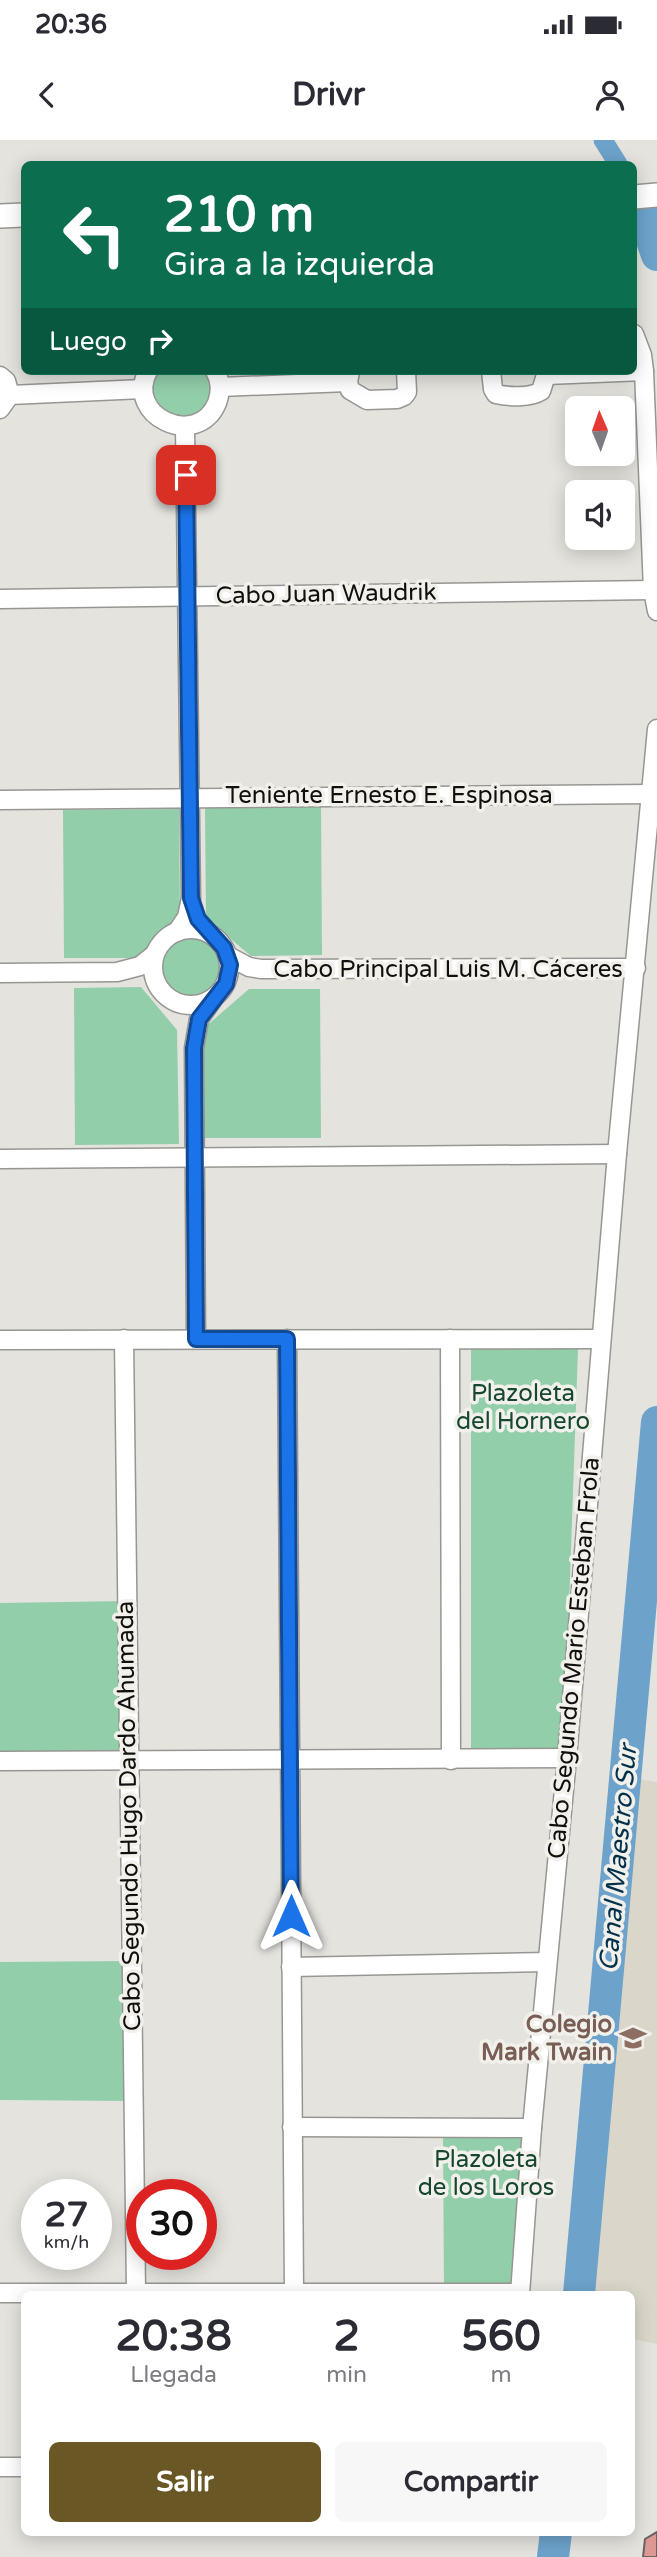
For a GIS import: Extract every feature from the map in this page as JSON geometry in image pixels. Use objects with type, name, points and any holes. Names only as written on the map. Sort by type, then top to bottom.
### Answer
[{"type":"main road","points":[[637,197],[657,195]]},
{"type":"main road","points":[[0,216],[21,215]]},
{"type":"street","points":[[637,342],[644,371],[653,590],[657,611]]},
{"type":"street","points":[[637,371],[644,371]]},
{"type":"street","points":[[147,375],[145,401],[151,412],[161,421],[184,427],[196,424],[214,409],[218,379],[349,376],[350,390],[368,400],[397,399],[404,396],[407,391],[405,375]]},
{"type":"street","points":[[491,375],[493,389],[496,394],[503,396],[536,395],[541,391],[545,375]]},
{"type":"street","points":[[0,376],[6,381],[5,402],[144,389]]},
{"type":"street","points":[[184,427],[191,898],[194,913],[228,956],[229,975],[218,995],[199,1019],[194,1048],[196,1339]]},
{"type":"street","name":"Cabo Juan Waudrik","points":[[0,599],[653,590]]},
{"type":"street","name":"Cabo Segundo Mario Esteban Frola","points":[[520,2291],[617,1154],[657,729]]},
{"type":"street","name":"Teniente Ernesto E. Espinosa","points":[[0,800],[652,794]]},
{"type":"street","points":[[177,932],[187,917],[191,898]]},
{"type":"street","points":[[117,972],[140,966],[155,954],[163,941],[177,932],[193,929],[209,933]]},
{"type":"street","points":[[155,954],[153,971],[164,994],[193,1006],[218,995]]},
{"type":"street","name":"Cabo Principal Luis M. Cáceres","points":[[228,956],[249,967],[261,969],[636,968]]},
{"type":"street","name":"Cabo Principal Luis M. Cáceres","points":[[218,995],[241,976],[261,969]]},
{"type":"street","points":[[0,973],[117,972],[139,976],[164,994],[186,1018],[194,1048]]},
{"type":"street","points":[[0,1159],[617,1154]]},
{"type":"street","name":"Cabo Segundo Hugo Dardo Ahumada","points":[[124,1339],[136,2291]]},
{"type":"street","points":[[287,1339],[294,2291]]},
{"type":"street","points":[[450,1339],[451,1760]]},
{"type":"street","points":[[0,1340],[601,1339]]},
{"type":"street","points":[[0,1761],[567,1758]]},
{"type":"street","points":[[291,1967],[547,1962]]},
{"type":"street","points":[[292,2127],[532,2128]]},
{"type":"street","points":[[0,2293],[21,2293]]},
{"type":"street","points":[[0,2467],[21,2467]]},
{"type":"shaded area","name":"Colegio Mark Twain","points":[[632,1778],[657,1782],[657,2344],[635,2340],[635,2291],[586,2291]]},
{"type":"green space","points":[[215,375],[210,416],[162,421],[146,377]]},
{"type":"green space","points":[[321,807],[322,955],[251,956],[206,918],[205,808]]},
{"type":"green space","points":[[179,809],[180,919],[135,958],[64,958],[63,810]]},
{"type":"green space","points":[[184,930],[198,930],[212,936],[222,946],[228,967],[222,988],[212,998],[198,1004],[184,1004],[170,998],[160,988],[154,974],[154,960],[160,946],[170,936]]},
{"type":"green space","points":[[141,987],[177,1030],[179,1144],[75,1145],[74,988]]},
{"type":"green space","points":[[249,989],[320,989],[321,1138],[205,1138],[204,1028]]},
{"type":"green space","name":"Plazoleta del Hornero","points":[[471,1349],[578,1349],[564,1749],[471,1748]]},
{"type":"green space","points":[[126,1601],[129,1762],[0,1761],[0,1603]]},
{"type":"green space","points":[[128,1961],[130,2101],[0,2100],[0,1962]]},
{"type":"green space","name":"Plazoleta de los Loros","points":[[532,2128],[520,2291],[444,2291],[443,2129]]},
{"type":"building","points":[[657,2532],[657,2557],[643,2557],[645,2539]]},
{"type":"waterway","name":"Canal Maestro Sur","points":[[603,140],[616,161]]},
{"type":"waterway","name":"Canal Maestro Sur","points":[[641,209],[657,255]]},
{"type":"waterway","name":"Canal Maestro Sur","points":[[579,2291],[657,1422]]},
{"type":"waterway","name":"Canal Maestro Sur","points":[[553,2557],[556,2536]]},
{"type":"place","name":"Colegio Mark Twain","points":[[633,2038]]},
{"type":"route","points":[[186,475],[191,898],[194,913],[203,927],[224,948],[230,965],[226,984],[199,1019],[194,1048],[196,1339],[287,1339],[291,1916]]}]
